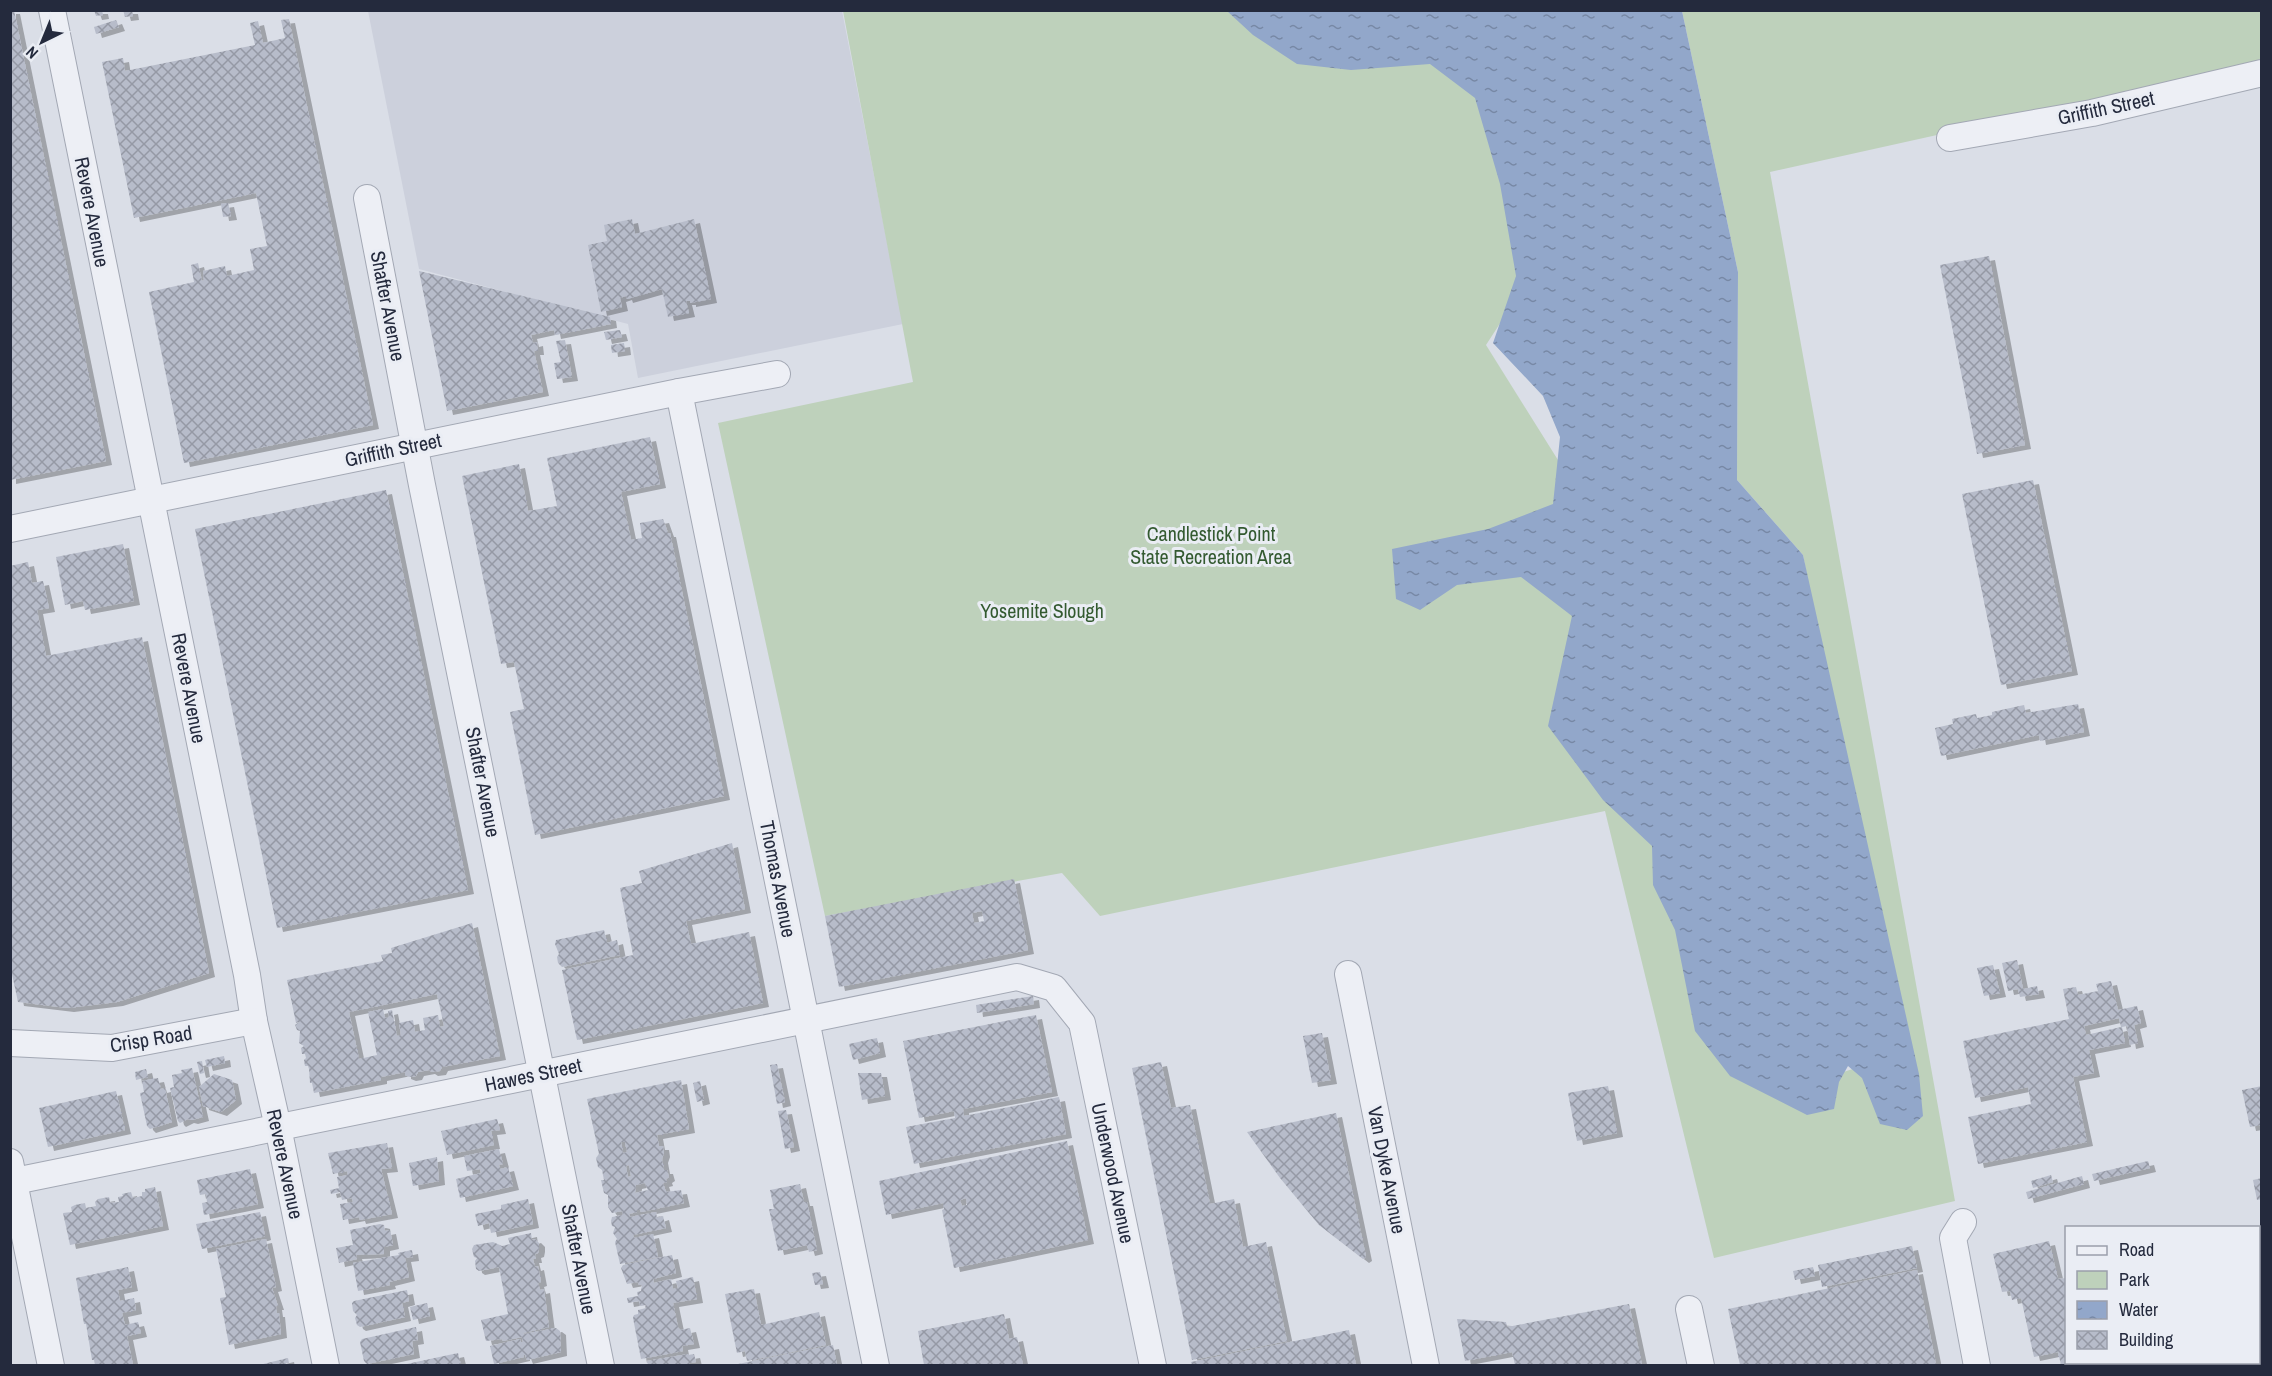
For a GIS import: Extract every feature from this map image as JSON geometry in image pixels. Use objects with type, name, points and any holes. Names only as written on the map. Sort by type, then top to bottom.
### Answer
[{"type":"street","name":"Revere Avenue","points":[[52,10],[254,1021],[326,1365]]},
{"type":"street","name":"Griffith Street","points":[[1950,138],[2092,113],[2262,73]]},
{"type":"street","name":"Shafter Avenue","points":[[367,198],[601,1365]]},
{"type":"street","name":"Griffith Street","points":[[10,530],[679,392],[777,374]]},
{"type":"street","name":"Thomas Avenue","points":[[679,392],[876,1365]]},
{"type":"street","name":"Van Dyke Avenue","points":[[1348,974],[1426,1365]]},
{"type":"street","name":"Hawes Street","points":[[12,1175],[278,1127],[1017,977],[1054,988]]},
{"type":"street","name":"Underwood Avenue","points":[[1054,988],[1082,1023],[1153,1365]]},
{"type":"street","name":"Crisp Road","points":[[10,1043],[112,1048],[254,1021]]},
{"type":"street","points":[[12,1175],[51,1365]]},
{"type":"street","points":[[1958,1230],[1977,1365]]},
{"type":"street","points":[[1689,1309],[1701,1365]]},
{"type":"shaded area","points":[[368,11],[842,11],[903,324],[638,378],[628,324],[419,269]]},
{"type":"green space","name":"Candlestick Point State Recreation Area","points":[[843,11],[1481,11],[1534,271],[1486,345],[1563,468],[1828,1077],[1899,1054],[1803,555],[1737,480],[1738,272],[1682,11],[2261,11],[2261,63],[1770,172],[1955,1201],[1714,1258],[1605,811],[1100,916],[1062,873],[825,916],[718,423],[913,382]]},
{"type":"water","points":[[1227,11],[1682,11],[1738,272],[1737,480],[1803,555],[1919,1074],[1923,1116],[1907,1130],[1880,1124],[1862,1078],[1848,1066],[1839,1082],[1834,1109],[1807,1115],[1730,1076],[1695,1031],[1675,930],[1653,885],[1652,846],[1603,800],[1548,726],[1572,616],[1521,577],[1457,585],[1420,610],[1396,599],[1392,549],[1488,529],[1553,504],[1560,437],[1543,396],[1493,343],[1516,276],[1500,184],[1475,98],[1430,64],[1351,70],[1297,64],[1253,35]]},
{"type":"building","points":[[10,10],[14,10],[106,461],[10,480]]},
{"type":"building","points":[[94,10],[102,10],[103,15],[96,16]]},
{"type":"building","points":[[123,10],[132,10],[133,16],[125,17]]},
{"type":"building","points":[[289,19],[373,425],[184,463],[149,292],[194,282],[191,265],[198,263],[202,281],[204,280],[203,271],[225,266],[227,276],[254,270],[250,249],[267,246],[256,193],[134,218],[102,62],[123,58],[125,71],[255,45],[250,23],[258,21],[263,43],[285,38],[281,20]]},
{"type":"building","points":[[116,20],[119,27],[96,34],[94,27]]},
{"type":"building","points":[[228,203],[231,216],[223,217],[221,204]]},
{"type":"building","points":[[632,219],[635,234],[694,219],[711,299],[690,303],[686,301],[689,313],[668,317],[662,289],[627,299],[626,296],[620,298],[622,307],[601,312],[588,245],[607,241],[604,225]]},
{"type":"building","points":[[1989,256],[2025,445],[1977,454],[1940,265]]},
{"type":"building","points":[[419,271],[610,317],[611,324],[555,335],[554,330],[531,335],[533,343],[537,342],[538,351],[534,351],[543,392],[447,411]]},
{"type":"building","points":[[620,330],[622,337],[606,340],[604,332]]},
{"type":"building","points":[[565,340],[572,377],[557,379],[554,363],[561,362],[556,341]]},
{"type":"building","points":[[624,343],[625,351],[612,353],[611,345]]},
{"type":"building","points":[[650,437],[660,484],[621,492],[631,540],[642,538],[640,523],[663,519],[670,533],[724,796],[535,835],[510,712],[524,709],[514,662],[501,664],[462,476],[519,464],[528,511],[557,506],[547,458]]},
{"type":"building","points":[[2033,480],[2072,671],[2001,685],[1962,494]]},
{"type":"building","points":[[386,490],[468,890],[277,928],[195,529]]},
{"type":"building","points":[[123,544],[134,601],[85,610],[83,601],[65,605],[56,557]]},
{"type":"building","points":[[28,562],[32,583],[43,581],[49,608],[37,610],[46,656],[142,637],[209,973],[117,1002],[68,1008],[18,1002],[10,965],[10,566]]},
{"type":"building","points":[[2078,704],[2084,732],[2040,741],[2039,735],[1941,756],[1935,728],[1953,724],[1952,719],[1976,714],[1977,718],[2024,705],[2026,713]]},
{"type":"building","points":[[732,843],[745,909],[686,921],[691,944],[749,932],[763,1003],[577,1040],[562,970],[633,955],[620,888],[642,883],[639,871]]},
{"type":"building","points":[[1014,879],[1028,950],[839,987],[825,916]],"holes":[[[982,911],[984,921],[974,923],[972,913]]]},
{"type":"building","points":[[472,923],[500,1056],[442,1067],[440,1071],[418,1072],[416,1076],[410,1077],[405,1075],[405,1072],[381,1077],[381,1080],[314,1093],[308,1066],[305,1066],[305,1054],[302,1054],[301,1048],[304,1046],[299,1043],[300,1031],[295,1025],[299,1022],[296,1023],[287,980],[383,961],[381,955],[392,953],[391,948]],"holes":[[[437,994],[444,1026],[440,1027],[438,1015],[423,1018],[425,1030],[415,1032],[413,1020],[399,1023],[401,1035],[397,1036],[392,1010],[388,1011],[389,1017],[385,1018],[383,1009],[368,1012],[377,1055],[359,1059],[349,1012]]]},
{"type":"building","points":[[604,930],[607,943],[617,940],[620,955],[562,967],[558,963],[556,940]]},
{"type":"building","points":[[2017,960],[2023,989],[2037,986],[2039,994],[2020,997],[2018,989],[2008,991],[2002,963]]},
{"type":"building","points":[[1993,965],[2000,993],[1984,996],[1977,968]]},
{"type":"building","points":[[2111,981],[2118,1010],[2137,1006],[2141,1023],[2134,1025],[2138,1043],[2130,1045],[2127,1026],[2122,1027],[2125,1043],[2089,1050],[2094,1073],[2073,1077],[2087,1142],[1978,1164],[1968,1117],[2031,1104],[2028,1087],[1975,1098],[1963,1041],[2069,1019],[2063,989],[2076,987],[2078,995],[2098,991],[2096,984]],"holes":[[[2119,1018],[2121,1027],[2086,1035],[2084,1026]]]},
{"type":"building","points":[[1033,996],[1034,1004],[977,1013],[976,1005]]},
{"type":"building","points":[[1036,1015],[1052,1092],[963,1109],[964,1116],[1059,1097],[1066,1134],[914,1164],[906,1127],[955,1118],[954,1111],[919,1118],[903,1041]]},
{"type":"building","points":[[1322,1033],[1331,1080],[1312,1083],[1303,1036]]},
{"type":"building","points":[[877,1038],[880,1053],[853,1060],[849,1044]]},
{"type":"building","points":[[224,1056],[225,1063],[207,1067],[205,1060]]},
{"type":"building","points":[[202,1061],[204,1073],[200,1074],[197,1062]]},
{"type":"building","points":[[1161,1062],[1171,1108],[1190,1105],[1210,1204],[1234,1199],[1243,1247],[1266,1242],[1287,1341],[1192,1360],[1132,1068]]},
{"type":"building","points":[[777,1064],[785,1102],[777,1104],[770,1065]]},
{"type":"building","points":[[192,1068],[203,1117],[188,1119],[180,1123],[170,1088],[174,1087],[172,1075]]},
{"type":"building","points":[[146,1069],[148,1077],[136,1080],[135,1072]]},
{"type":"building","points":[[858,1073],[881,1073],[885,1096],[862,1100]]},
{"type":"building","points":[[214,1074],[232,1080],[236,1100],[221,1112],[203,1106],[199,1087]]},
{"type":"building","points":[[158,1078],[161,1089],[165,1088],[172,1122],[150,1129],[147,1126],[140,1093],[144,1092],[142,1081]]},
{"type":"building","points":[[681,1080],[689,1129],[657,1135],[659,1146],[663,1146],[664,1170],[667,1170],[669,1177],[666,1179],[667,1182],[663,1183],[666,1192],[681,1190],[684,1203],[641,1212],[637,1210],[629,1214],[630,1217],[656,1212],[657,1218],[663,1216],[666,1228],[633,1235],[634,1238],[653,1234],[658,1257],[620,1264],[615,1242],[617,1239],[613,1233],[615,1227],[612,1226],[611,1221],[612,1217],[623,1215],[622,1211],[612,1213],[608,1207],[608,1195],[604,1193],[601,1180],[604,1180],[602,1170],[598,1167],[596,1158],[599,1154],[587,1099]],"holes":[[[621,1142],[625,1142],[627,1152],[623,1153]],[[629,1165],[631,1176],[628,1177],[626,1166]],[[645,1183],[648,1190],[635,1193],[636,1185]]]},
{"type":"building","points":[[700,1081],[704,1100],[697,1102],[693,1083]]},
{"type":"building","points":[[1608,1086],[1617,1133],[1577,1141],[1568,1093]]},
{"type":"building","points":[[2262,1086],[2262,1125],[2250,1127],[2242,1090]]},
{"type":"building","points":[[116,1091],[125,1130],[48,1147],[39,1108]]},
{"type":"building","points":[[786,1110],[794,1147],[785,1149],[778,1111]]},
{"type":"building","points":[[1336,1113],[1366,1257],[1363,1259],[1319,1225],[1280,1178],[1247,1132]]},
{"type":"building","points":[[497,1119],[500,1130],[491,1131],[494,1145],[447,1155],[441,1131]]},
{"type":"building","points":[[1067,1141],[1088,1240],[954,1268],[942,1210],[944,1209],[943,1203],[886,1215],[879,1181]],"holes":[[[966,1198],[967,1205],[962,1206],[960,1200]]]},
{"type":"building","points":[[387,1143],[392,1168],[381,1169],[392,1214],[360,1220],[359,1217],[343,1220],[340,1204],[353,1202],[352,1198],[342,1200],[340,1192],[331,1194],[330,1190],[339,1188],[337,1177],[348,1175],[347,1171],[333,1174],[328,1153]]},
{"type":"building","points":[[499,1149],[503,1164],[499,1165],[500,1169],[508,1167],[513,1186],[460,1198],[456,1179],[481,1173],[480,1169],[467,1171],[464,1156]]},
{"type":"building","points":[[437,1157],[439,1181],[413,1186],[409,1163]]},
{"type":"building","points":[[2148,1161],[2150,1168],[2094,1181],[2092,1174]]},
{"type":"building","points":[[250,1169],[258,1204],[204,1215],[202,1203],[207,1202],[206,1194],[200,1195],[197,1180]]},
{"type":"building","points":[[2051,1175],[2053,1182],[2033,1188],[2031,1181]]},
{"type":"building","points":[[2082,1176],[2084,1184],[2028,1199],[2026,1192]]},
{"type":"building","points":[[2262,1178],[2262,1199],[2257,1200],[2253,1180]]},
{"type":"building","points":[[800,1184],[804,1202],[807,1202],[817,1250],[809,1252],[807,1245],[778,1251],[769,1209],[774,1209],[770,1190]]},
{"type":"building","points":[[155,1187],[163,1226],[70,1245],[63,1213],[72,1212],[71,1207],[85,1203],[86,1208],[96,1206],[95,1202],[98,1199],[109,1197],[110,1203],[119,1202],[118,1197],[123,1196],[122,1194],[131,1192],[133,1198],[142,1196],[145,1189]]},
{"type":"building","points":[[528,1199],[533,1224],[491,1233],[489,1223],[478,1226],[475,1214],[501,1209],[501,1205]]},
{"type":"building","points":[[260,1212],[265,1236],[202,1249],[196,1224]]},
{"type":"building","points":[[384,1225],[385,1231],[390,1230],[393,1245],[384,1247],[384,1254],[356,1255],[357,1259],[339,1263],[336,1248],[353,1245],[350,1230]]},
{"type":"building","points":[[531,1233],[532,1240],[535,1239],[539,1243],[538,1253],[535,1254],[536,1259],[533,1259],[535,1267],[538,1266],[540,1290],[544,1289],[549,1327],[523,1333],[556,1328],[560,1331],[561,1352],[527,1360],[524,1355],[524,1357],[494,1364],[490,1346],[520,1339],[523,1342],[522,1337],[503,1341],[502,1339],[486,1341],[481,1320],[508,1314],[499,1267],[479,1271],[476,1269],[477,1258],[474,1257],[472,1249],[474,1245],[493,1242],[502,1246],[510,1244],[508,1238]]},
{"type":"building","points":[[266,1239],[276,1287],[272,1288],[278,1306],[276,1306],[281,1334],[229,1345],[220,1298],[226,1297],[216,1249]]},
{"type":"building","points":[[2049,1241],[2058,1279],[2065,1278],[2065,1364],[2168,1364],[2061,1365],[2058,1352],[2034,1357],[2021,1298],[2012,1300],[2010,1291],[2002,1292],[1993,1254]]},
{"type":"building","points":[[1912,1246],[1917,1268],[1822,1287],[1818,1265]]},
{"type":"building","points":[[412,1250],[413,1257],[405,1258],[409,1277],[389,1282],[390,1285],[358,1291],[353,1263],[399,1255],[398,1253]]},
{"type":"building","points":[[672,1255],[676,1273],[653,1279],[654,1283],[671,1279],[673,1289],[678,1288],[676,1281],[693,1277],[697,1299],[673,1303],[678,1327],[680,1330],[690,1328],[694,1344],[682,1346],[683,1351],[641,1359],[633,1318],[638,1314],[638,1310],[646,1308],[646,1305],[640,1306],[639,1301],[628,1303],[627,1298],[638,1296],[637,1292],[641,1291],[642,1285],[638,1282],[627,1284],[621,1268],[623,1265]]},
{"type":"building","points":[[128,1267],[132,1287],[118,1290],[120,1301],[134,1298],[136,1310],[122,1313],[125,1325],[138,1322],[141,1333],[127,1336],[133,1365],[95,1365],[92,1360],[86,1324],[84,1324],[76,1278]]},
{"type":"building","points":[[1813,1267],[1815,1276],[1795,1280],[1793,1271]]},
{"type":"building","points":[[1917,1270],[1936,1364],[1740,1365],[1728,1309]]},
{"type":"building","points":[[820,1272],[823,1284],[815,1285],[812,1273]]},
{"type":"building","points":[[754,1289],[761,1325],[819,1312],[826,1345],[747,1361],[745,1351],[737,1353],[725,1294]]},
{"type":"building","points":[[407,1290],[409,1301],[402,1303],[405,1317],[360,1327],[357,1325],[355,1318],[357,1315],[353,1311],[352,1303],[354,1301]]},
{"type":"building","points":[[427,1303],[430,1316],[413,1320],[410,1307]]},
{"type":"building","points":[[1629,1304],[1642,1365],[1515,1365],[1512,1352],[1465,1361],[1457,1319],[1506,1322],[1507,1327]]},
{"type":"building","points":[[1004,1314],[1009,1339],[1017,1337],[1023,1365],[924,1365],[918,1331]]},
{"type":"building","points":[[416,1327],[418,1340],[412,1341],[414,1354],[367,1364],[364,1361],[360,1342],[362,1339]]},
{"type":"building","points":[[1349,1330],[1356,1365],[1192,1365],[1191,1362]]},
{"type":"building","points":[[833,1345],[837,1365],[738,1365],[738,1364]]},
{"type":"building","points":[[458,1353],[461,1365],[402,1365]]},
{"type":"building","points":[[694,1354],[696,1362],[690,1365],[648,1365],[647,1361]]},
{"type":"building","points":[[288,1358],[289,1363],[286,1365],[259,1365]]},
{"type":"park label","name":"Yosemite Slough","points":[[1042,611]]}]
